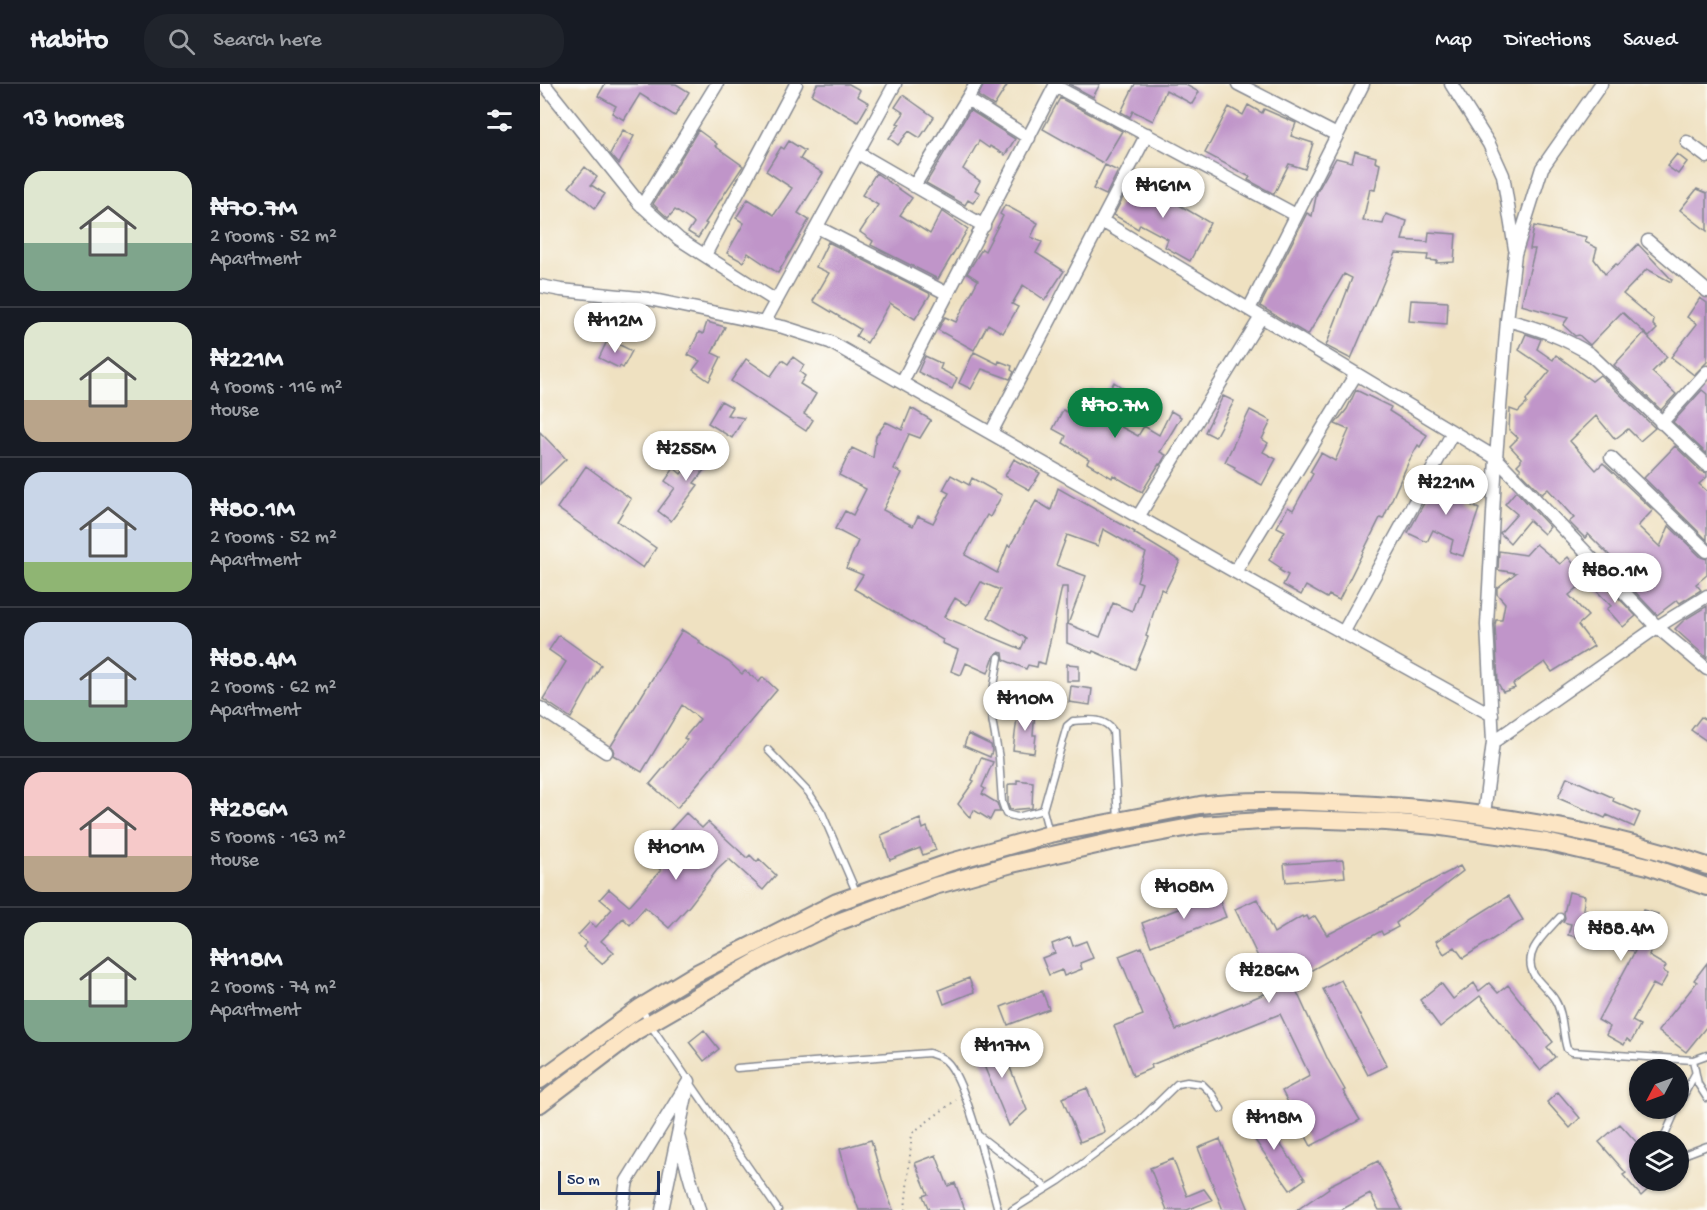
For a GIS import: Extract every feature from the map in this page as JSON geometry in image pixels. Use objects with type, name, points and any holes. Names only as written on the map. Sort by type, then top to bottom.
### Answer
[{"type":"street","points":[[544,84],[642,206],[679,239],[776,301]]},
{"type":"street","points":[[642,206],[717,84]]},
{"type":"street","points":[[705,255],[796,84]]},
{"type":"street","points":[[764,323],[895,84]]},
{"type":"street","points":[[914,186],[976,84]]},
{"type":"street","points":[[1238,84],[1337,135]]},
{"type":"street","points":[[1249,309],[1363,84]]},
{"type":"street","points":[[1451,84],[1489,144],[1503,175],[1515,254]]},
{"type":"street","points":[[1484,814],[1493,742],[1486,625],[1496,458],[1507,320],[1515,254],[1542,168],[1601,84]]},
{"type":"street","points":[[902,382],[1056,85],[1296,215]]},
{"type":"street","points":[[967,99],[1029,138]]},
{"type":"street","points":[[991,433],[1147,134]]},
{"type":"street","points":[[1687,142],[1707,157]]},
{"type":"street","points":[[858,153],[984,226]]},
{"type":"street","points":[[1101,221],[1496,458],[1657,627],[1707,669]]},
{"type":"street","points":[[817,227],[948,294]]},
{"type":"street","points":[[1648,241],[1707,291]]},
{"type":"street","points":[[540,286],[649,299],[764,323],[830,342],[1492,715]]},
{"type":"street","points":[[1138,517],[1261,317]]},
{"type":"street","points":[[1507,320],[1541,329],[1569,340],[1590,354],[1707,465]]},
{"type":"street","points":[[1235,572],[1356,374]]},
{"type":"street","points":[[1661,423],[1706,374]]},
{"type":"street","points":[[1343,633],[1453,432]]},
{"type":"street","points":[[1611,458],[1707,551]]},
{"type":"street","points":[[1493,742],[1657,627],[1707,596]]},
{"type":"street","points":[[540,708],[606,752]]},
{"type":"street","points":[[540,1080],[641,1007],[697,973],[837,902],[951,862],[1050,834],[1118,820],[1215,803],[1385,804],[1484,814],[1550,825],[1656,849],[1707,866]]},
{"type":"street","points":[[540,1104],[649,1023],[763,958],[838,922],[935,886],[1012,864],[1201,825],[1298,819],[1435,826],[1546,842],[1648,866],[1707,887]]},
{"type":"street","points":[[662,1210],[689,1081]]},
{"type":"street","points":[[622,1208],[627,1181],[689,1081]]},
{"type":"street","points":[[678,1134],[699,1210]]},
{"type":"lane","points":[[999,657],[990,708],[999,758],[1002,802],[1006,814],[1017,817],[1043,810]]},
{"type":"lane","points":[[1050,834],[1043,810],[1067,726],[1073,721],[1101,720],[1109,724],[1113,731],[1118,820]]},
{"type":"lane","points":[[768,750],[809,793],[822,813],[858,895]]},
{"type":"lane","points":[[1560,917],[1533,949],[1530,964],[1535,976],[1556,1000],[1566,1049],[1572,1052],[1693,1060],[1707,1055]]},
{"type":"lane","points":[[641,1007],[649,1023],[778,1210]]},
{"type":"lane","points":[[737,1068],[929,1053],[945,1060],[954,1071],[977,1134],[998,1210]]},
{"type":"lane","points":[[1693,1060],[1695,1073],[1707,1098]]},
{"type":"lane","points":[[1689,1085],[1695,1073]]},
{"type":"lane","points":[[1012,1210],[1047,1188],[1136,1124],[1177,1084],[1187,1082],[1202,1084],[1212,1094],[1221,1110]]},
{"type":"lane","points":[[977,1134],[1047,1188]]},
{"type":"lane","points":[[1689,1153],[1707,1146]]},
{"type":"path","points":[[905,1210],[912,1133],[963,1095]]},
{"type":"building","points":[[605,84],[676,84],[689,92],[675,116],[640,94],[624,120],[612,113],[616,106],[598,96]]},
{"type":"building","points":[[817,84],[849,84],[860,90],[857,96],[869,103],[858,122],[812,95]]},
{"type":"building","points":[[984,84],[1008,84],[994,106],[978,96]]},
{"type":"building","points":[[1069,84],[1100,84],[1093,97]]},
{"type":"building","points":[[1135,84],[1184,84],[1199,92],[1192,104],[1166,90],[1153,121],[1133,111],[1130,117],[1121,112]]},
{"type":"building","points":[[903,95],[934,117],[920,138],[909,131],[898,145],[889,138],[900,124],[897,123],[904,113],[895,107]]},
{"type":"building","points":[[1060,98],[1122,131],[1103,163],[1043,129]]},
{"type":"building","points":[[1248,105],[1262,113],[1264,109],[1296,123],[1291,136],[1313,143],[1305,169],[1289,164],[1274,194],[1248,180],[1250,177],[1205,153],[1229,107],[1243,115]]},
{"type":"building","points":[[970,110],[1015,139],[1005,155],[979,141],[963,169],[980,181],[975,190],[980,193],[973,203],[968,200],[965,205],[926,183]]},
{"type":"building","points":[[623,130],[634,136],[619,164],[610,154]]},
{"type":"building","points":[[698,130],[717,144],[715,146],[743,166],[705,223],[707,224],[698,238],[688,232],[694,223],[675,210],[668,218],[653,204]]},
{"type":"building","points":[[789,141],[805,151],[800,159],[823,173],[798,213],[809,220],[778,273],[748,253],[743,262],[727,253],[744,223],[736,218],[748,199],[774,215],[792,188],[766,171],[781,147],[784,149]]},
{"type":"building","points":[[1355,151],[1376,157],[1375,162],[1380,164],[1375,190],[1370,189],[1363,221],[1383,224],[1386,214],[1407,221],[1402,240],[1428,242],[1429,232],[1456,234],[1454,262],[1436,263],[1437,261],[1427,260],[1428,255],[1396,253],[1351,359],[1326,346],[1352,278],[1344,274],[1308,335],[1260,306],[1307,213],[1312,216],[1317,192],[1336,158],[1352,162]]},
{"type":"building","points":[[1677,154],[1687,162],[1678,174],[1667,166]]},
{"type":"building","points":[[1105,165],[1118,171],[1106,195],[1093,189]]},
{"type":"building","points":[[585,167],[597,177],[591,185],[605,194],[595,208],[569,187]]},
{"type":"building","points":[[876,173],[912,198],[900,215],[930,234],[942,211],[968,229],[938,279],[871,245],[873,241],[860,232],[878,205],[862,195]]},
{"type":"building","points":[[1133,178],[1210,223],[1190,261],[1165,247],[1168,239],[1140,224],[1138,229],[1114,215]]},
{"type":"building","points":[[1697,189],[1707,193],[1707,231],[1680,210]]},
{"type":"building","points":[[1005,205],[1038,223],[1031,237],[1042,242],[1036,253],[1064,271],[1045,300],[1023,285],[1012,304],[1018,307],[1003,333],[988,324],[974,350],[938,330],[945,317],[956,322],[978,280],[967,273],[982,249],[985,251],[1003,216],[1000,214]]},
{"type":"building","points":[[1534,226],[1587,237],[1585,242],[1597,248],[1594,259],[1605,274],[1616,264],[1618,265],[1638,244],[1672,280],[1671,282],[1647,269],[1623,294],[1654,320],[1653,325],[1657,329],[1649,337],[1622,312],[1590,345],[1563,325],[1568,318],[1521,305],[1535,249],[1530,249]]},
{"type":"building","points":[[828,242],[929,293],[930,295],[915,319],[890,303],[867,343],[856,336],[860,329],[813,301],[829,273],[816,267]]},
{"type":"building","points":[[1700,298],[1707,303],[1707,362],[1694,375],[1671,357],[1697,324],[1687,317]]},
{"type":"building","points":[[1411,300],[1448,302],[1447,324],[1409,321]]},
{"type":"building","points":[[707,322],[725,327],[712,353],[721,357],[709,381],[693,370],[700,361],[688,355],[699,332],[703,334]]},
{"type":"building","points":[[1644,333],[1667,357],[1652,372],[1676,394],[1661,410],[1614,365]]},
{"type":"building","points":[[1526,334],[1541,339],[1537,349],[1553,360],[1556,355],[1592,381],[1600,375],[1655,428],[1640,441],[1628,429],[1615,439],[1596,416],[1570,441],[1596,470],[1603,463],[1653,510],[1638,526],[1660,547],[1669,526],[1701,557],[1707,559],[1707,575],[1696,584],[1701,590],[1680,603],[1677,600],[1657,615],[1605,560],[1610,556],[1588,534],[1585,538],[1569,522],[1574,518],[1548,489],[1542,494],[1519,471],[1521,469],[1517,465],[1521,458],[1510,446],[1518,438],[1509,430],[1510,409],[1518,412],[1550,371],[1519,350]]},
{"type":"building","points":[[608,339],[632,351],[623,368],[599,358]]},
{"type":"building","points":[[974,352],[998,364],[999,361],[1012,366],[1011,370],[1014,372],[1010,379],[982,369],[971,389],[959,383]]},
{"type":"building","points":[[925,356],[942,364],[940,369],[957,378],[952,389],[918,372]]},
{"type":"building","points":[[793,357],[804,365],[800,372],[805,376],[800,384],[816,394],[804,414],[813,420],[806,431],[731,381],[746,359],[771,376],[782,360],[788,364]]},
{"type":"building","points":[[1114,382],[1129,392],[1112,422],[1138,436],[1144,426],[1159,435],[1171,411],[1181,417],[1160,452],[1166,455],[1142,492],[1087,463],[1089,459],[1063,443],[1066,436],[1053,429],[1063,410],[1076,417],[1092,390],[1105,397]]},
{"type":"building","points":[[1356,390],[1391,407],[1389,411],[1427,435],[1409,461],[1383,519],[1380,518],[1339,600],[1329,595],[1327,598],[1306,586],[1301,595],[1283,585],[1288,575],[1269,560],[1285,531],[1277,527],[1288,507],[1293,510],[1313,474],[1310,472],[1321,453],[1335,461],[1349,430],[1335,424],[1347,409]]},
{"type":"building","points":[[1702,390],[1707,394],[1707,454],[1673,422]]},
{"type":"building","points":[[1223,396],[1234,401],[1215,437],[1205,432]]},
{"type":"building","points":[[721,401],[732,407],[727,415],[744,418],[732,438],[708,423]]},
{"type":"building","points":[[911,408],[931,420],[920,438],[909,434],[894,469],[902,473],[883,510],[913,526],[918,516],[933,523],[949,493],[943,490],[951,475],[969,485],[972,478],[1002,495],[990,517],[987,515],[965,555],[997,573],[1008,545],[1010,546],[1036,501],[1051,510],[1058,488],[1180,561],[1165,591],[1161,589],[1146,636],[1148,637],[1135,669],[1093,651],[1092,653],[1067,643],[1067,587],[1062,587],[1045,664],[1038,662],[1037,667],[1028,665],[1026,669],[1004,660],[1003,653],[998,652],[994,656],[988,673],[966,663],[961,675],[951,671],[958,650],[942,643],[943,640],[854,589],[863,575],[846,568],[858,541],[835,529],[845,511],[853,515],[866,489],[839,475],[852,448],[873,458],[876,436],[886,422],[902,430]],"holes":[[[1103,529],[1146,553],[1137,581],[1142,583],[1132,611],[1113,603],[1100,637],[1068,624],[1086,576],[1056,565],[1067,535],[1098,546]],[[981,582],[1000,590],[988,617],[1026,638],[1021,649],[944,617],[955,598],[966,605],[969,603]]]},
{"type":"building","points":[[1250,410],[1271,421],[1262,439],[1268,443],[1263,452],[1276,459],[1262,485],[1225,462]]},
{"type":"building","points":[[540,432],[566,459],[540,484]]},
{"type":"building","points":[[705,443],[717,453],[694,483],[698,485],[671,521],[658,511],[675,488],[665,481],[674,468],[681,474]]},
{"type":"building","points":[[1675,446],[1701,471],[1707,473],[1707,477],[1699,484],[1707,491],[1707,540],[1644,478]]},
{"type":"building","points":[[1014,459],[1040,473],[1030,490],[1005,476]]},
{"type":"building","points":[[586,466],[631,499],[617,521],[656,548],[643,568],[557,508]]},
{"type":"building","points":[[1438,477],[1468,492],[1464,502],[1479,509],[1463,556],[1450,552],[1453,540],[1433,530],[1427,542],[1408,533]]},
{"type":"building","points":[[1516,491],[1550,527],[1544,534],[1529,520],[1510,543],[1500,533],[1517,514],[1505,504]]},
{"type":"building","points":[[1536,544],[1560,564],[1568,557],[1587,580],[1569,595],[1588,616],[1578,625],[1594,646],[1552,672],[1545,662],[1513,684],[1515,688],[1503,692],[1498,683],[1495,625],[1496,620],[1502,620],[1505,603],[1497,594],[1497,588],[1516,573],[1498,570],[1499,551],[1526,555]]},
{"type":"building","points":[[1600,579],[1636,616],[1623,627],[1607,609],[1611,606],[1592,586]]},
{"type":"building","points":[[1707,606],[1707,658],[1675,629],[1684,620]]},
{"type":"building","points":[[682,630],[729,662],[742,674],[745,671],[759,682],[763,677],[777,690],[677,808],[650,784],[687,740],[684,738],[700,719],[682,705],[642,772],[613,755],[614,749],[611,746]]},
{"type":"building","points":[[559,635],[601,665],[571,718],[543,699],[566,662],[549,650]]},
{"type":"building","points":[[1067,664],[1079,665],[1079,681],[1067,681]]},
{"type":"building","points":[[1071,686],[1092,689],[1090,705],[1069,702]]},
{"type":"building","points":[[1018,710],[1035,712],[1034,753],[1013,750]]},
{"type":"building","points":[[1701,717],[1707,721],[1707,741],[1691,730]]},
{"type":"building","points":[[968,734],[991,745],[990,757],[964,746]]},
{"type":"building","points":[[981,758],[993,762],[982,787],[985,789],[982,794],[997,803],[1000,812],[994,812],[990,820],[974,810],[970,818],[958,804],[974,781],[972,780]]},
{"type":"building","points":[[1567,777],[1614,798],[1613,801],[1640,813],[1634,827],[1607,815],[1605,818],[1558,798]]},
{"type":"building","points":[[1017,780],[1033,782],[1032,808],[1010,810],[1008,786],[1017,784]]},
{"type":"building","points":[[686,813],[702,828],[708,822],[747,858],[750,855],[757,862],[759,859],[776,875],[763,890],[729,859],[717,870],[669,928],[645,907],[630,925],[623,918],[601,941],[614,952],[602,964],[583,947],[587,943],[578,935],[590,922],[596,927],[612,909],[600,899],[609,889],[629,906],[661,870],[653,864],[667,847],[664,837]]},
{"type":"building","points":[[920,819],[923,829],[927,827],[936,850],[923,855],[920,848],[890,860],[881,835]]},
{"type":"building","points":[[1343,860],[1345,877],[1286,882],[1284,864]]},
{"type":"building","points":[[1460,866],[1463,871],[1396,923],[1398,927],[1383,935],[1381,931],[1292,981],[1328,1060],[1345,1090],[1343,1091],[1360,1120],[1311,1146],[1282,1091],[1310,1076],[1280,1014],[1151,1065],[1152,1068],[1133,1076],[1114,1026],[1143,1015],[1119,956],[1142,947],[1176,1030],[1274,990],[1235,909],[1257,899],[1274,933],[1302,916],[1303,918],[1307,916],[1309,920],[1315,916],[1327,935]]},
{"type":"building","points":[[1569,892],[1585,896],[1583,909],[1640,923],[1643,910],[1658,914],[1649,956],[1666,966],[1663,971],[1668,974],[1660,988],[1653,984],[1632,1021],[1640,1025],[1631,1042],[1627,1039],[1624,1045],[1606,1035],[1610,1027],[1598,1020],[1635,951],[1568,935],[1571,924],[1563,922]]},
{"type":"building","points":[[1217,894],[1226,917],[1151,946],[1142,923]]},
{"type":"building","points":[[1508,896],[1523,920],[1463,958],[1455,947],[1444,954],[1436,941]]},
{"type":"building","points":[[1070,937],[1073,946],[1086,941],[1093,958],[1080,963],[1082,969],[1064,976],[1062,970],[1049,975],[1042,958],[1055,953],[1052,944]]},
{"type":"building","points":[[1707,963],[1707,1026],[1686,1052],[1658,1031],[1697,982],[1694,980]]},
{"type":"building","points":[[969,978],[974,992],[944,1004],[939,990]]},
{"type":"building","points":[[1341,980],[1387,1066],[1368,1075],[1323,989]]},
{"type":"building","points":[[1441,983],[1453,999],[1474,983],[1479,991],[1489,983],[1498,993],[1508,985],[1553,1042],[1547,1047],[1555,1057],[1540,1070],[1480,996],[1440,1027],[1420,1000]]},
{"type":"building","points":[[1042,991],[1049,1009],[1008,1025],[1001,1007]]},
{"type":"building","points":[[704,1030],[719,1049],[704,1061],[689,1042]]},
{"type":"building","points":[[997,1035],[1027,1110],[1009,1126],[975,1044]]},
{"type":"building","points":[[1087,1088],[1105,1132],[1080,1142],[1062,1098]]},
{"type":"building","points":[[1558,1092],[1580,1118],[1570,1128],[1547,1102]]},
{"type":"building","points":[[1258,1113],[1305,1179],[1290,1190],[1243,1123]]},
{"type":"building","points":[[1620,1124],[1629,1134],[1629,1182],[1623,1175],[1626,1173],[1599,1142]]},
{"type":"building","points":[[1220,1139],[1249,1210],[1223,1210],[1198,1148]]},
{"type":"building","points":[[871,1140],[893,1210],[859,1210],[850,1186],[840,1149]]},
{"type":"building","points":[[936,1155],[948,1186],[955,1183],[965,1210],[929,1210],[923,1196],[928,1194],[915,1163]]},
{"type":"building","points":[[1173,1159],[1187,1196],[1204,1189],[1212,1200],[1187,1210],[1167,1210],[1150,1168]]},
{"type":"building","points":[[1378,1161],[1402,1210],[1379,1210],[1370,1194],[1341,1210],[1297,1210],[1329,1188],[1328,1186]]},
{"type":"building","points":[[1637,1191],[1646,1191],[1641,1196]]}]
